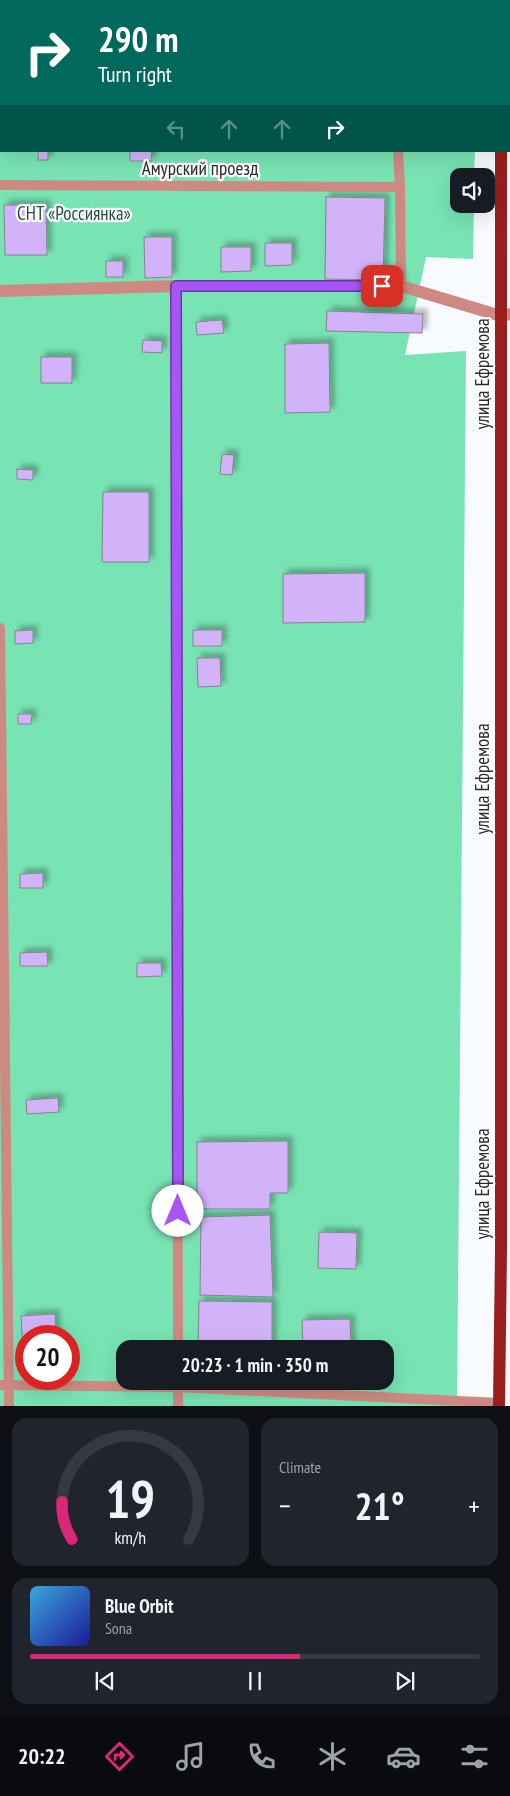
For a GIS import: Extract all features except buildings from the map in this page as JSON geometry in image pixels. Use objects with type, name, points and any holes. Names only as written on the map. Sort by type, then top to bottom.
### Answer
[{"type":"main road","name":"улица Ефремова","points":[[499,1405],[505,1251],[506,315],[501,152]]},
{"type":"street","points":[[0,291],[176,286],[401,286],[506,315]]},
{"type":"lane","points":[[398,152],[401,286]]},
{"type":"lane","name":"Амурский проезд","points":[[0,185],[400,187]]},
{"type":"lane","points":[[176,286],[178,1340]]},
{"type":"lane","points":[[0,628],[5,1385],[9,1406]]},
{"type":"lane","points":[[5,1385],[116,1384]]},
{"type":"lane","points":[[178,1390],[178,1406]]},
{"type":"lane","points":[[270,1390],[499,1405]]},
{"type":"green space","name":"СНТ «Россиянка»","points":[[0,152],[475,152],[474,168],[450,168],[450,213],[474,213],[473,259],[426,257],[405,355],[466,351],[457,1406],[0,1406]]},
{"type":"route","points":[[178,1211],[176,286],[382,286]]}]
